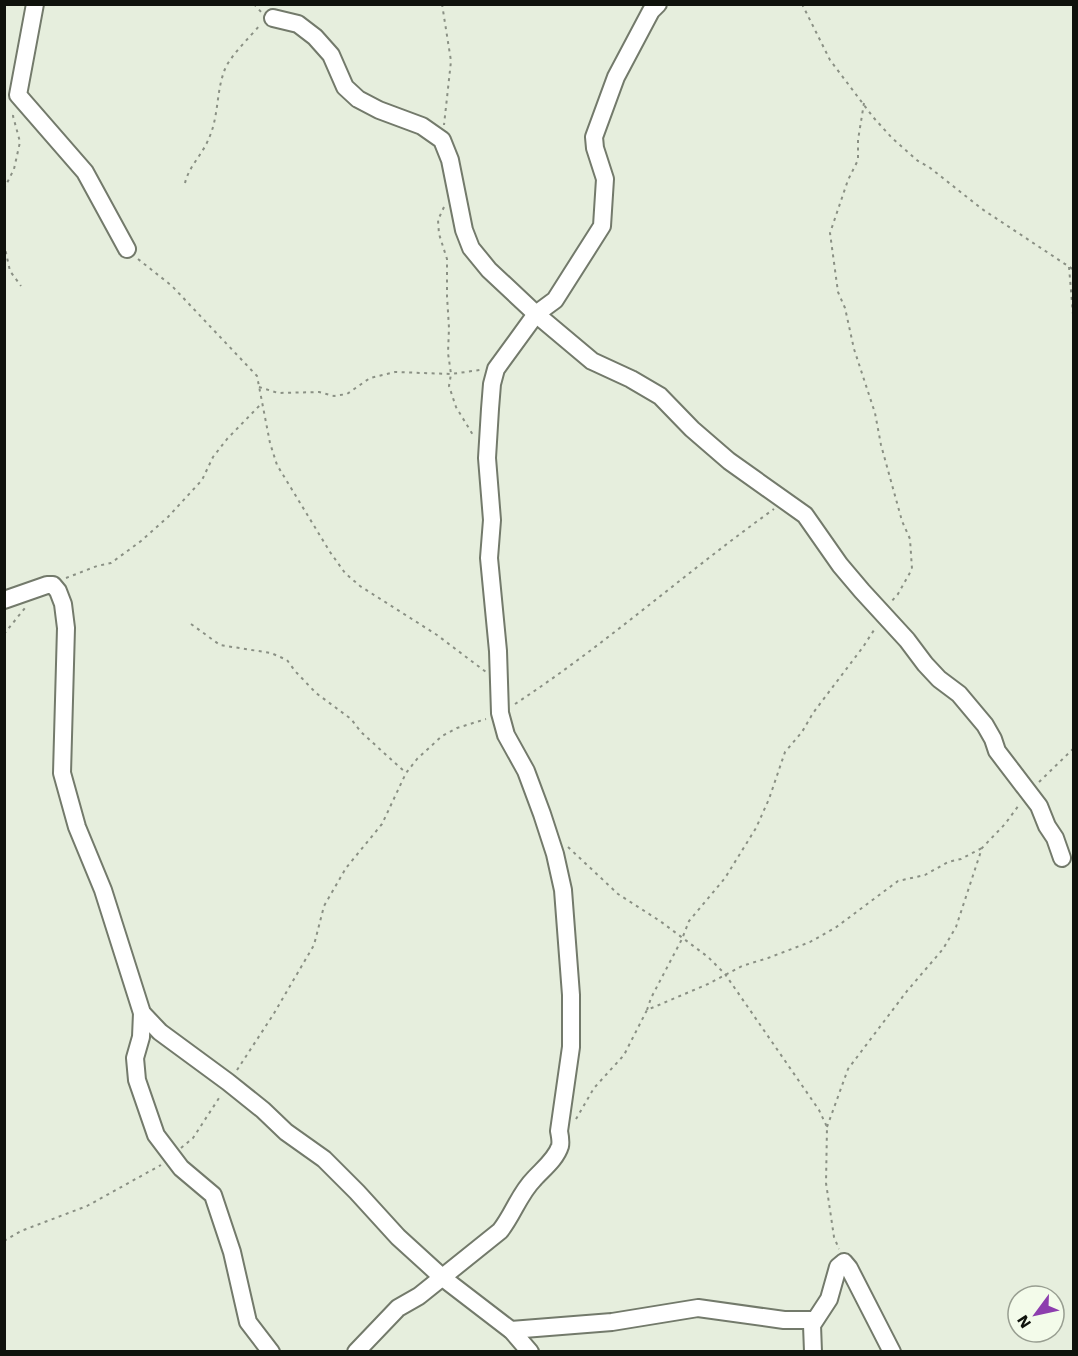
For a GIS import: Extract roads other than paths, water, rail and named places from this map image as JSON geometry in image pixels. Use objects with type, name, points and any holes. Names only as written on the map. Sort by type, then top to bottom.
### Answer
[{"type":"street","points":[[35,4],[18,95],[85,172],[126,249]]},
{"type":"street","points":[[356,1352],[398,1308],[419,1296],[500,1231],[532,1181],[551,1162],[561,1145],[560,1131],[571,1047],[571,995],[563,890],[555,854],[542,814],[526,771],[506,735],[500,713],[489,558],[492,520],[487,458],[492,392],[496,369],[536,314],[555,300],[602,226],[605,179],[595,148],[594,137],[616,76],[651,11],[658,4]]},
{"type":"street","points":[[273,18],[298,24],[315,37],[331,55],[345,87],[358,99],[379,110],[422,126],[442,140],[450,160],[464,230],[471,248],[489,270],[536,314],[592,361],[631,379],[660,396],[720,454],[805,515],[840,565],[907,640],[925,664],[939,679],[959,694],[986,725],[997,751],[1039,806],[1062,858]]},
{"type":"street","points":[[4,600],[53,585],[63,604],[66,628],[62,773],[77,827],[103,890],[142,1013],[141,1037],[135,1058],[136,1080],[156,1135],[181,1167],[213,1195],[232,1252],[248,1322],[271,1352]]},
{"type":"street","points":[[142,1013],[160,1032],[228,1082],[286,1132],[324,1159],[398,1237],[442,1277],[511,1330],[530,1352]]},
{"type":"street","points":[[813,1352],[811,1334],[814,1320],[829,1299],[838,1267],[844,1262],[892,1352]]},
{"type":"street","points":[[511,1330],[621,1321],[698,1308],[784,1320],[814,1320]]}]
